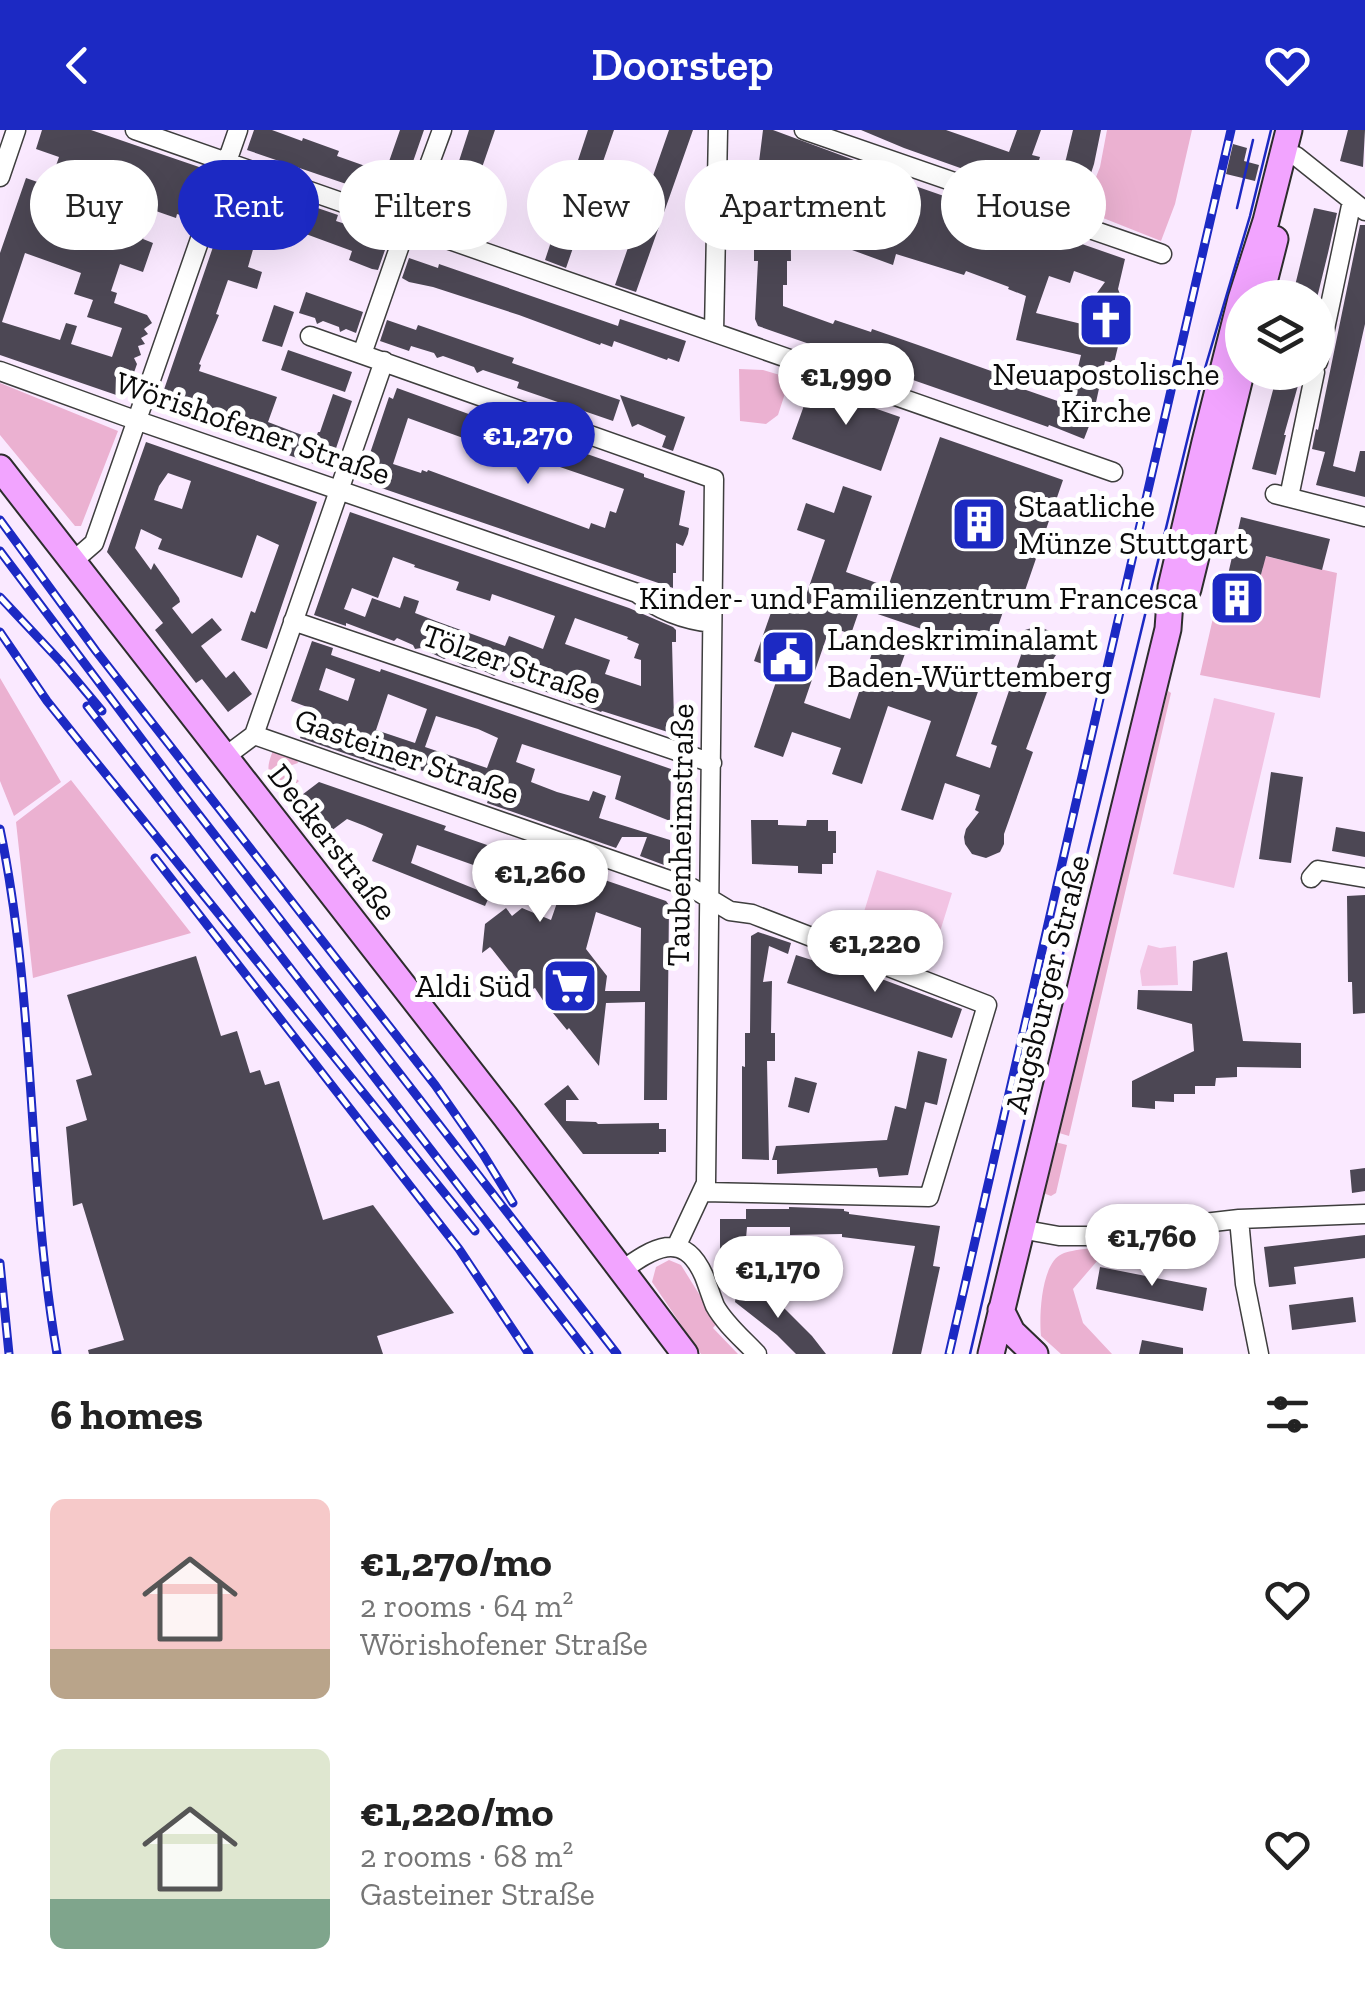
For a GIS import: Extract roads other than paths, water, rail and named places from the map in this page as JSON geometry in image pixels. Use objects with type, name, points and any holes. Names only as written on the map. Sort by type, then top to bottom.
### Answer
[{"type":"main road","name":"Augsburger Straße","points":[[991,1354],[1168,630],[1171,587],[1205,442],[1289,130]]},
{"type":"main road","points":[[1265,280],[1302,130]]},
{"type":"main road","name":"Augsburger Straße","points":[[1168,630],[1187,593],[1237,390]]},
{"type":"main road","name":"Deckerstraße","points":[[0,468],[505,1116],[685,1354]]},
{"type":"main road","points":[[1002,1310],[1012,1332],[1035,1354]]},
{"type":"street","points":[[0,177],[16,130]]},
{"type":"street","points":[[135,130],[221,160]]},
{"type":"street","points":[[228,160],[238,130]]},
{"type":"street","points":[[431,160],[442,130]]},
{"type":"street","points":[[714,332],[718,130]]},
{"type":"street","points":[[804,130],[1162,254]]},
{"type":"street","points":[[1296,156],[1359,206],[1335,297]]},
{"type":"street","points":[[72,562],[94,544],[196,250]]},
{"type":"street","points":[[362,354],[397,250]]},
{"type":"street","points":[[478,250],[1113,472]]},
{"type":"street","points":[[226,756],[254,735],[384,362],[310,336]]},
{"type":"street","name":"Taubenheimstraße","points":[[384,362],[714,479],[703,1192]]},
{"type":"street","name":"Wörishofener Straße","points":[[0,371],[636,594],[652,605],[695,622],[712,623]]},
{"type":"street","points":[[1310,390],[1282,495],[1365,517]]},
{"type":"street","name":"Tölzer Straße","points":[[293,621],[712,763]]},
{"type":"street","name":"Gasteiner Straße","points":[[254,735],[692,888],[730,910],[752,914],[987,1005],[929,1197],[703,1192]]},
{"type":"street","points":[[1311,878],[1318,870],[1365,878]]},
{"type":"street","points":[[676,1246],[703,1192]]},
{"type":"street","points":[[1020,1229],[1059,1236],[1091,1236],[1238,1219],[1365,1214]]},
{"type":"street","points":[[1238,1219],[1245,1284],[1259,1354]]},
{"type":"street","points":[[621,1271],[660,1248],[676,1246],[695,1261],[722,1316],[756,1354]]},
{"type":"tram line","points":[[970,1354],[1203,375],[1271,130]]},
{"type":"tram line","points":[[1237,208],[1253,140]]},
{"type":"railway","points":[[949,1354],[1231,130]]},
{"type":"railway","points":[[0,520],[96,651],[435,1085],[513,1203]]},
{"type":"railway","points":[[0,551],[179,789],[617,1354]]},
{"type":"railway","points":[[0,597],[102,711]]},
{"type":"railway","points":[[0,632],[47,701],[475,1231]]},
{"type":"railway","points":[[87,706],[589,1354]]},
{"type":"railway","points":[[0,829],[20,959],[47,1289],[57,1354]]},
{"type":"railway","points":[[155,858],[459,1249],[529,1354]]},
{"type":"railway","points":[[0,1263],[9,1354]]},
{"type":"place","name":"Neuapostolische Kirche","points":[[1106,320]]},
{"type":"place","name":"Staatliche Münze Stuttgart","points":[[979,524]]},
{"type":"place","name":"Kinder- und Familienzentrum Francesca","points":[[1237,598]]},
{"type":"place","name":"Landeskriminalamt Baden-Württemberg","points":[[788,657]]},
{"type":"place","name":"Aldi Süd","points":[[570,986]]}]
